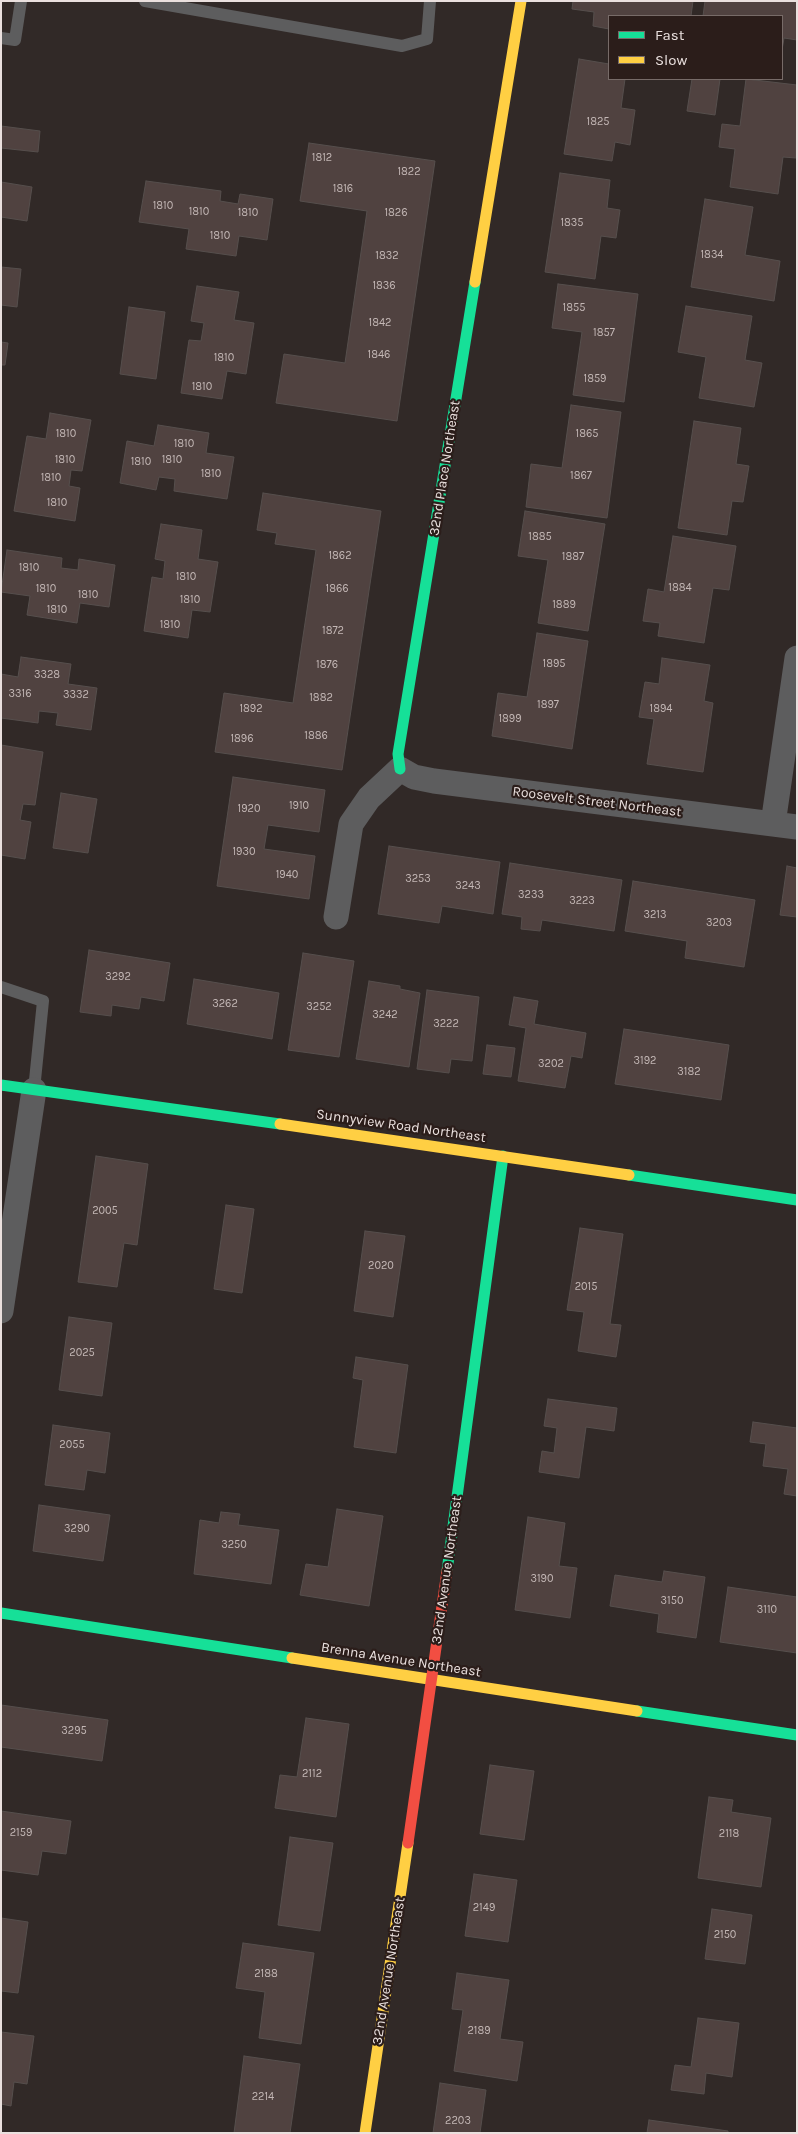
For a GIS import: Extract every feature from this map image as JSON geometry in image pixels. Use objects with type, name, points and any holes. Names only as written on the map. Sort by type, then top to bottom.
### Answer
[{"type":"street","name":"32nd Place Northeast","points":[[400,768],[398,754],[521,1]]},
{"type":"street","points":[[785,825],[797,658]]},
{"type":"street","name":"Roosevelt Street Northeast","points":[[400,768],[414,777],[434,781],[785,825]]},
{"type":"street","points":[[336,917],[351,824],[369,798],[400,768]]},
{"type":"street","name":"Sunnyview Road Northeast","points":[[1,1085],[503,1156],[797,1200]]},
{"type":"street","points":[[1,1311],[34,1090]]},
{"type":"street","name":"32nd Avenue Northeast","points":[[365,2133],[432,1680],[503,1156]]},
{"type":"street","name":"Brenna Avenue Northeast","points":[[1,1613],[797,1735]]},
{"type":"lane","points":[[1,38],[15,40],[21,1]]},
{"type":"lane","points":[[145,1],[402,46],[427,39],[430,1]]},
{"type":"lane","points":[[1,987],[43,1001],[34,1090]]},
{"type":"building","points":[[573,1],[693,1],[691,15],[608,15],[608,29],[593,26],[594,12],[572,9]]},
{"type":"building","points":[[705,1],[797,1],[797,40],[784,38],[783,44],[783,15],[703,15]]},
{"type":"building","points":[[579,59],[608,64],[608,80],[625,80],[621,108],[635,110],[630,145],[615,142],[612,161],[564,154]]},
{"type":"building","points":[[692,80],[720,80],[715,115],[687,111]]},
{"type":"building","points":[[746,80],[797,85],[796,158],[783,157],[778,194],[730,187],[735,149],[719,147],[722,124],[740,126]]},
{"type":"building","points":[[1,126],[40,131],[38,152],[1,148]]},
{"type":"building","points":[[309,143],[435,161],[397,421],[276,403],[284,354],[345,363],[367,211],[300,201]]},
{"type":"building","points":[[560,173],[610,180],[607,208],[620,210],[616,238],[601,236],[595,279],[545,272]]},
{"type":"building","points":[[146,181],[221,191],[220,201],[238,204],[240,194],[273,199],[267,240],[239,236],[236,256],[186,249],[189,229],[139,222]]},
{"type":"building","points":[[1,182],[32,187],[27,221],[1,217]]},
{"type":"building","points":[[705,199],[753,207],[745,255],[780,261],[774,301],[691,287]]},
{"type":"building","points":[[1,267],[21,269],[17,307],[1,305]]},
{"type":"building","points":[[558,284],[638,294],[624,402],[573,395],[582,332],[552,328]]},
{"type":"building","points":[[197,286],[239,292],[234,320],[254,323],[246,374],[227,371],[222,399],[181,393],[189,340],[201,341],[204,323],[191,321]]},
{"type":"building","points":[[686,306],[752,316],[745,360],[762,363],[754,407],[699,398],[706,357],[678,352]]},
{"type":"building","points":[[129,307],[165,312],[156,379],[120,374]]},
{"type":"building","points":[[1,342],[8,343],[5,365],[1,365]]},
{"type":"building","points":[[571,405],[621,412],[607,518],[526,507],[531,464],[562,468]]},
{"type":"building","points":[[50,413],[91,420],[82,471],[71,470],[69,486],[80,488],[75,521],[14,511],[27,436],[46,439]]},
{"type":"building","points":[[694,421],[741,428],[736,464],[749,466],[743,502],[732,501],[727,535],[678,528]]},
{"type":"building","points":[[158,425],[209,433],[206,453],[234,457],[227,499],[174,491],[175,479],[159,477],[156,490],[120,483],[127,441],[154,446]]},
{"type":"building","points":[[263,493],[381,511],[342,770],[215,752],[224,693],[293,703],[316,550],[275,544],[277,533],[257,530]]},
{"type":"building","points":[[525,511],[605,524],[588,631],[538,623],[548,560],[518,556]]},
{"type":"building","points":[[161,524],[202,530],[198,559],[218,562],[210,612],[192,610],[188,638],[144,631],[152,577],[163,579],[165,561],[155,559]]},
{"type":"building","points":[[673,536],[736,546],[729,590],[713,588],[704,643],[658,636],[660,623],[643,621],[648,589],[664,592]]},
{"type":"building","points":[[7,550],[62,558],[61,568],[78,570],[79,559],[115,565],[109,607],[80,603],[77,623],[27,615],[30,596],[1,592]]},
{"type":"building","points":[[537,633],[588,641],[572,749],[492,736],[498,693],[527,697]]},
{"type":"building","points":[[21,657],[71,664],[68,684],[97,688],[91,730],[56,725],[58,713],[39,711],[38,723],[1,718],[1,674],[18,677]]},
{"type":"building","points":[[662,658],[710,665],[704,701],[713,703],[703,772],[647,764],[654,719],[639,717],[645,682],[659,684]]},
{"type":"building","points":[[1,745],[43,752],[35,805],[23,804],[20,820],[31,822],[25,859],[1,855]]},
{"type":"building","points":[[233,777],[325,790],[319,832],[268,825],[264,849],[315,856],[309,899],[217,886]]},
{"type":"building","points":[[61,793],[97,799],[88,853],[53,848]]},
{"type":"building","points":[[389,846],[500,862],[493,914],[442,906],[439,923],[378,914]]},
{"type":"building","points":[[510,863],[622,880],[614,931],[542,920],[540,931],[521,929],[522,917],[502,914]]},
{"type":"building","points":[[787,866],[797,868],[797,917],[780,915]]},
{"type":"building","points":[[633,881],[755,900],[744,967],[685,958],[687,941],[625,931]]},
{"type":"building","points":[[89,950],[170,963],[164,1001],[141,997],[139,1009],[112,1005],[111,1016],[80,1012]]},
{"type":"building","points":[[303,953],[354,961],[339,1057],[288,1050]]},
{"type":"building","points":[[194,979],[279,993],[272,1039],[187,1024]]},
{"type":"building","points":[[369,981],[400,986],[400,989],[420,993],[409,1067],[356,1059]]},
{"type":"building","points":[[427,990],[479,997],[472,1061],[451,1059],[449,1073],[417,1069]]},
{"type":"building","points":[[514,997],[538,1001],[534,1024],[586,1033],[582,1058],[571,1056],[565,1088],[518,1081],[526,1028],[509,1025]]},
{"type":"building","points":[[624,1029],[729,1045],[721,1100],[615,1084]]},
{"type":"building","points":[[487,1045],[515,1048],[511,1077],[483,1074]]},
{"type":"building","points":[[96,1156],[148,1164],[137,1245],[124,1243],[117,1287],[78,1282]]},
{"type":"building","points":[[226,1205],[254,1209],[242,1293],[214,1289]]},
{"type":"building","points":[[580,1228],[623,1234],[610,1324],[621,1325],[616,1357],[578,1351],[584,1312],[567,1310]]},
{"type":"building","points":[[365,1231],[405,1236],[393,1317],[354,1311]]},
{"type":"building","points":[[69,1317],[112,1323],[102,1396],[59,1390]]},
{"type":"building","points":[[356,1357],[408,1365],[396,1453],[354,1447],[363,1380],[353,1378]]},
{"type":"building","points":[[548,1399],[617,1408],[614,1431],[586,1427],[579,1478],[539,1472],[542,1451],[554,1453],[557,1428],[544,1426]]},
{"type":"building","points":[[753,1422],[797,1428],[797,1496],[784,1494],[788,1469],[763,1466],[766,1444],[750,1442]]},
{"type":"building","points":[[53,1425],[110,1433],[105,1473],[87,1470],[84,1490],[45,1485]]},
{"type":"building","points":[[39,1505],[110,1515],[103,1561],[33,1551]]},
{"type":"building","points":[[337,1509],[383,1516],[369,1606],[300,1595],[306,1564],[328,1567]]},
{"type":"building","points":[[221,1512],[240,1514],[238,1525],[279,1530],[271,1584],[194,1574],[200,1520],[219,1523]]},
{"type":"building","points":[[528,1517],[565,1523],[559,1566],[577,1568],[570,1618],[515,1610]]},
{"type":"building","points":[[664,1571],[705,1577],[696,1638],[657,1632],[659,1614],[610,1606],[615,1575],[662,1582]]},
{"type":"building","points":[[728,1587],[797,1597],[797,1653],[720,1642]]},
{"type":"building","points":[[1,1705],[108,1720],[102,1761],[1,1747]]},
{"type":"building","points":[[306,1718],[349,1724],[336,1817],[275,1808],[280,1775],[297,1777]]},
{"type":"building","points":[[490,1765],[534,1771],[524,1840],[480,1834]]},
{"type":"building","points":[[709,1797],[733,1800],[731,1812],[771,1818],[761,1887],[698,1878]]},
{"type":"building","points":[[1,1811],[71,1821],[66,1854],[42,1851],[38,1875],[1,1870]]},
{"type":"building","points":[[290,1837],[333,1843],[320,1931],[278,1925]]},
{"type":"building","points":[[474,1874],[517,1880],[508,1942],[465,1936]]},
{"type":"building","points":[[712,1909],[752,1915],[745,1964],[705,1959]]},
{"type":"building","points":[[1,1918],[28,1922],[18,1993],[1,1991]]},
{"type":"building","points":[[243,1943],[314,1953],[301,2044],[259,2038],[265,1992],[236,1988]]},
{"type":"building","points":[[457,1973],[509,1980],[500,2039],[523,2042],[517,2081],[454,2071],[463,2010],[452,2009]]},
{"type":"building","points":[[698,2018],[739,2023],[732,2077],[706,2073],[704,2094],[671,2090],[675,2065],[691,2067]]},
{"type":"building","points":[[1,2032],[34,2036],[27,2084],[14,2082],[11,2106],[1,2104]]},
{"type":"building","points":[[244,2056],[300,2064],[290,2133],[234,2133]]},
{"type":"building","points":[[440,2083],[486,2090],[480,2133],[433,2133]]},
{"type":"building","points":[[649,2120],[728,2131],[728,2133],[647,2133]]},
{"type":"traffic: fast","points":[[400,769],[398,754],[475,282]]},
{"type":"traffic: fast","points":[[1,1085],[280,1124]]},
{"type":"traffic: fast","points":[[447,1571],[503,1156]]},
{"type":"traffic: fast","points":[[629,1175],[797,1200]]},
{"type":"traffic: fast","points":[[1,1613],[292,1658]]},
{"type":"traffic: fast","points":[[637,1711],[797,1735]]},
{"type":"traffic: slow","points":[[475,282],[521,1]]},
{"type":"traffic: slow","points":[[280,1124],[629,1175]]},
{"type":"traffic: slow","points":[[292,1658],[637,1711]]},
{"type":"traffic: slow","points":[[365,2133],[408,1843]]},
{"type":"traffic: jam","points":[[408,1843],[447,1571]]}]
